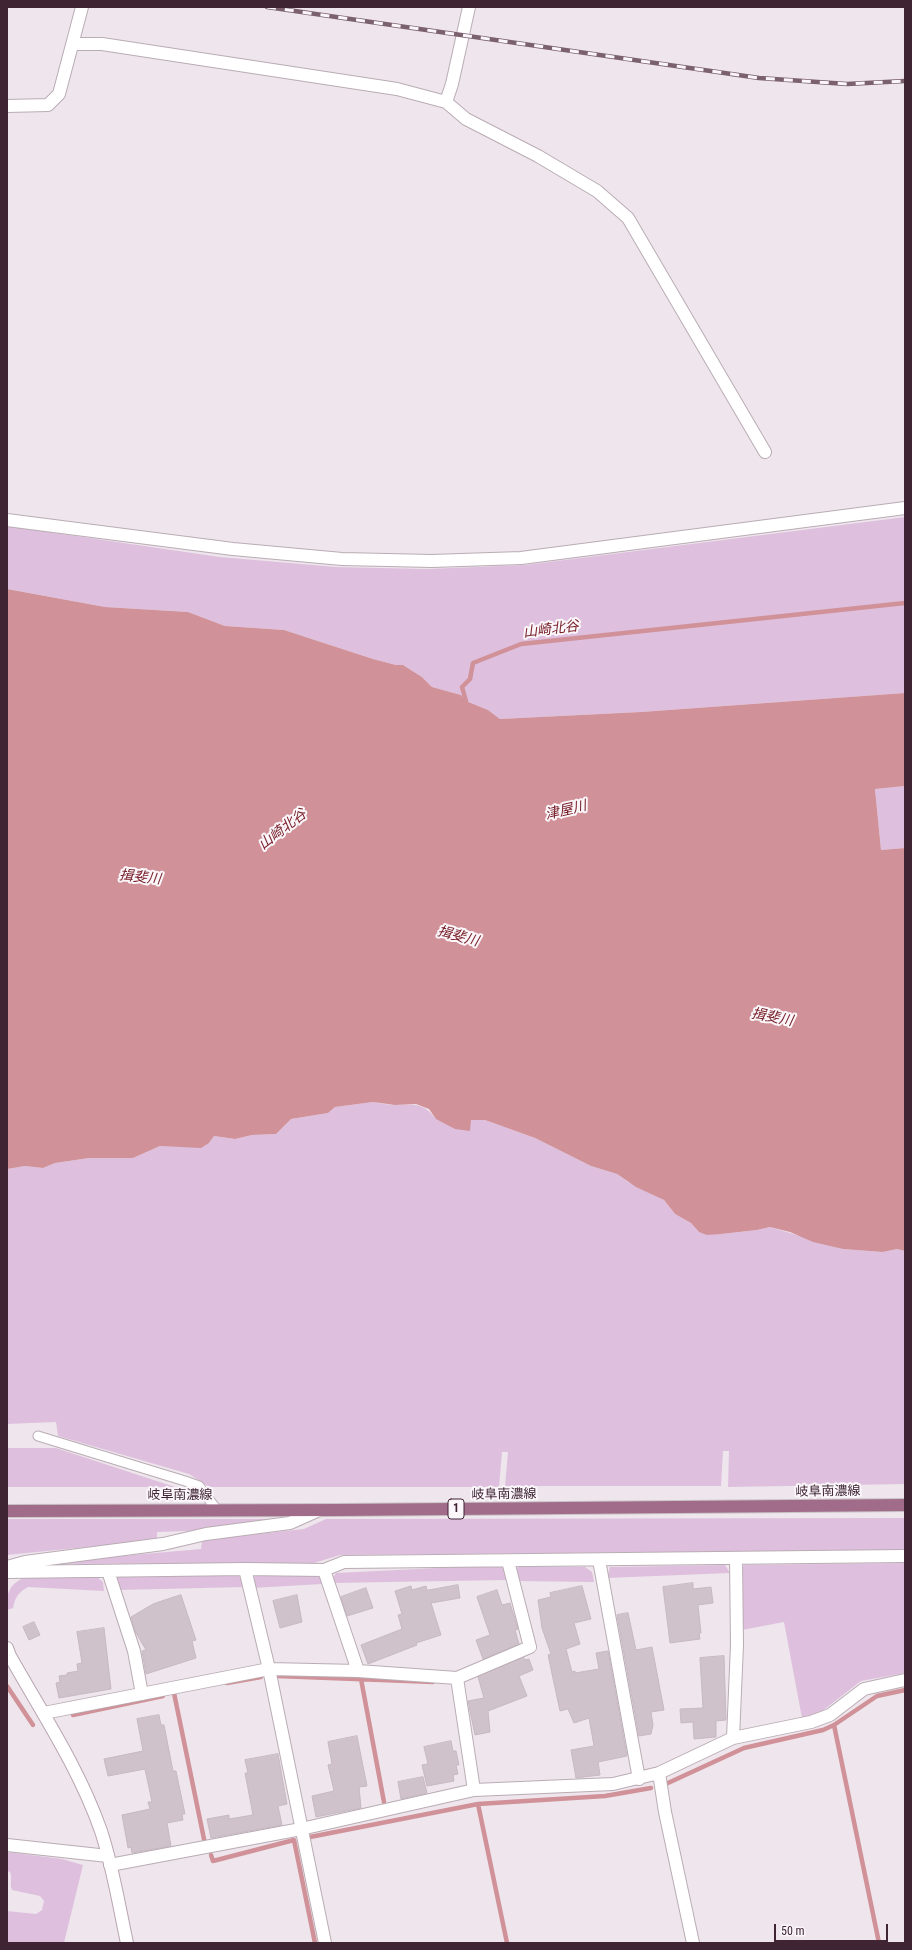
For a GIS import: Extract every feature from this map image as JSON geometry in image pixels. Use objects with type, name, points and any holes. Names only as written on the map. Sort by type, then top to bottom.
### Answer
[{"type":"main road","name":"岐阜南濃線","points":[[7,1510],[319,1510],[905,1505]]},
{"type":"street","points":[[7,106],[48,105],[59,94],[82,7]]},
{"type":"street","points":[[446,102],[452,84],[469,7]]},
{"type":"street","points":[[73,44],[102,44],[397,89],[446,102],[466,119],[538,156],[597,191],[628,218],[764,452]]},
{"type":"street","points":[[7,520],[233,550],[342,559],[432,561],[521,558],[905,508]]},
{"type":"street","points":[[7,1567],[25,1562],[163,1544],[206,1534],[290,1523],[319,1510]]},
{"type":"street","points":[[7,1572],[245,1569],[324,1570],[344,1562],[905,1556]]},
{"type":"street","points":[[732,1738],[737,1645],[736,1558]]},
{"type":"street","points":[[599,1560],[639,1779]]},
{"type":"street","points":[[44,1714],[269,1669],[358,1671],[457,1678],[530,1648],[508,1561]]},
{"type":"street","points":[[245,1569],[269,1669],[325,1943]]},
{"type":"street","points":[[324,1570],[358,1671]]},
{"type":"street","points":[[108,1571],[134,1651],[142,1694]]},
{"type":"street","points":[[8,1654],[44,1714],[88,1799],[101,1831],[109,1861],[125,1943]]},
{"type":"street","points":[[457,1678],[474,1790]]},
{"type":"street","points":[[7,1845],[109,1861],[301,1829],[474,1790],[613,1784],[659,1773],[732,1738],[811,1722],[830,1715],[864,1689],[905,1680]]},
{"type":"street","points":[[659,1773],[665,1812],[693,1943]]},
{"type":"lane","points":[[38,1436],[185,1480],[199,1486],[217,1510]]},
{"type":"shaded area","points":[[905,517],[905,693],[641,712],[500,719],[488,710],[466,701],[461,695],[432,687],[422,677],[403,665],[396,665],[373,659],[284,630],[225,626],[188,612],[105,607],[7,589],[7,526],[220,557],[336,567],[427,569],[525,565]]},
{"type":"shaded area","points":[[905,786],[905,848],[881,850],[875,789]]},
{"type":"shaded area","points":[[373,1102],[423,1107],[436,1119],[485,1120],[535,1138],[591,1166],[617,1174],[628,1182],[664,1200],[675,1214],[691,1223],[699,1232],[721,1234],[770,1227],[843,1249],[883,1252],[897,1249],[905,1251],[905,1484],[728,1487],[729,1451],[723,1451],[721,1486],[505,1486],[508,1452],[502,1452],[499,1487],[209,1487],[189,1474],[58,1436],[56,1422],[7,1424],[7,1169],[25,1166],[43,1168],[55,1163],[89,1158],[133,1158],[160,1146],[201,1147],[209,1143],[214,1136],[235,1139],[252,1135],[276,1134],[291,1119],[328,1113],[335,1107]]},
{"type":"shaded area","points":[[7,1448],[56,1448],[175,1487],[7,1487]]},
{"type":"shaded area","points":[[905,1518],[905,1550],[340,1555],[314,1563],[29,1564],[201,1549],[202,1540],[304,1529],[326,1519]]},
{"type":"shaded area","points":[[7,1519],[281,1519],[216,1530],[157,1532],[157,1540],[7,1555]]},
{"type":"shaded area","points":[[905,1563],[905,1673],[861,1681],[821,1712],[802,1718],[784,1622],[742,1630],[740,1571],[744,1565]]},
{"type":"shaded area","points":[[498,1565],[504,1568],[507,1580],[332,1583],[332,1579],[336,1573]]},
{"type":"shaded area","points":[[725,1565],[730,1573],[607,1578],[610,1567]]},
{"type":"shaded area","points":[[518,1567],[585,1567],[592,1572],[594,1582],[516,1581],[514,1573]]},
{"type":"shaded area","points":[[121,1575],[237,1575],[241,1578],[246,1587],[118,1590],[115,1582],[117,1577]]},
{"type":"shaded area","points":[[256,1575],[314,1575],[321,1578],[322,1584],[252,1588],[252,1580]]},
{"type":"shaded area","points":[[27,1576],[96,1576],[103,1582],[104,1591],[28,1587],[18,1595],[13,1608],[7,1610],[10,1589],[16,1582]]},
{"type":"shaded area","points":[[7,1852],[62,1859],[83,1865],[64,1943],[7,1943],[7,1911],[36,1914],[42,1910],[44,1901],[40,1896],[12,1890],[11,1874],[7,1871]]},
{"type":"water","points":[[7,589],[105,607],[188,612],[225,626],[284,630],[373,659],[396,665],[403,665],[422,677],[432,687],[461,695],[466,701],[488,710],[500,719],[641,712],[905,693],[905,786],[875,789],[881,850],[905,848],[905,1251],[897,1249],[883,1252],[843,1249],[813,1242],[790,1232],[770,1227],[757,1230],[707,1235],[699,1232],[691,1223],[675,1214],[664,1200],[636,1187],[617,1174],[591,1166],[535,1138],[485,1120],[471,1120],[470,1131],[455,1129],[436,1119],[429,1109],[416,1104],[395,1105],[373,1102],[335,1107],[328,1113],[291,1119],[276,1134],[252,1135],[235,1139],[214,1136],[209,1143],[201,1148],[160,1146],[133,1158],[89,1158],[55,1163],[43,1168],[25,1166],[7,1169]]},
{"type":"building","points":[[693,1583],[693,1589],[711,1587],[713,1603],[698,1605],[701,1633],[699,1633],[700,1639],[670,1643],[663,1587]]},
{"type":"building","points":[[458,1585],[460,1598],[431,1603],[441,1635],[416,1643],[417,1645],[368,1664],[361,1645],[402,1629],[398,1615],[402,1614],[395,1591],[411,1586],[412,1590],[426,1586],[427,1590]]},
{"type":"building","points":[[582,1586],[591,1619],[574,1623],[580,1644],[566,1649],[572,1672],[575,1671],[575,1673],[599,1669],[596,1653],[608,1651],[627,1756],[598,1762],[600,1775],[576,1778],[571,1750],[594,1746],[589,1718],[574,1723],[568,1709],[560,1711],[548,1655],[551,1654],[542,1628],[538,1600],[551,1597],[550,1593]]},
{"type":"building","points":[[366,1588],[373,1608],[347,1616],[341,1597]]},
{"type":"building","points":[[497,1590],[502,1605],[510,1603],[518,1629],[515,1630],[519,1644],[483,1659],[476,1640],[490,1635],[477,1597]]},
{"type":"building","points":[[181,1595],[196,1640],[192,1641],[196,1658],[146,1674],[142,1651],[146,1650],[136,1633],[131,1617],[153,1604]]},
{"type":"building","points":[[297,1595],[302,1622],[280,1628],[273,1601]]},
{"type":"building","points":[[628,1613],[636,1650],[652,1647],[664,1710],[651,1712],[653,1725],[651,1734],[639,1736],[617,1615]]},
{"type":"building","points":[[34,1622],[40,1635],[29,1640],[23,1627]]},
{"type":"building","points":[[104,1628],[111,1689],[59,1698],[56,1683],[60,1682],[59,1676],[78,1671],[77,1664],[82,1663],[77,1632]]},
{"type":"building","points":[[724,1656],[726,1720],[716,1721],[716,1737],[694,1739],[693,1722],[681,1723],[680,1709],[703,1708],[700,1658]]},
{"type":"building","points":[[524,1658],[525,1660],[529,1659],[533,1670],[519,1676],[527,1696],[488,1711],[490,1732],[475,1735],[468,1701],[484,1698],[478,1677]]},
{"type":"building","points":[[159,1715],[161,1725],[164,1725],[173,1771],[176,1771],[185,1814],[182,1814],[183,1820],[167,1823],[171,1846],[132,1853],[131,1847],[128,1848],[122,1815],[150,1809],[148,1802],[152,1802],[145,1769],[108,1776],[104,1759],[143,1751],[137,1719]]},
{"type":"building","points":[[357,1736],[367,1786],[359,1787],[361,1808],[316,1817],[312,1796],[334,1791],[328,1765],[332,1764],[328,1742]]},
{"type":"building","points":[[451,1741],[453,1751],[456,1751],[459,1765],[456,1765],[458,1774],[453,1775],[454,1781],[427,1786],[422,1765],[428,1764],[424,1747]]},
{"type":"building","points":[[278,1754],[287,1804],[278,1806],[282,1825],[211,1838],[207,1819],[229,1815],[229,1819],[253,1815],[245,1773],[248,1773],[245,1760]]},
{"type":"building","points":[[423,1777],[427,1793],[401,1799],[398,1782]]},
{"type":"waterway","name":"山崎北谷","points":[[462,704],[466,701],[462,687],[470,679],[473,663],[521,644],[905,603]]},
{"type":"waterway","points":[[277,1676],[433,1682]]},
{"type":"waterway","points":[[227,1683],[261,1677]]},
{"type":"waterway","points":[[361,1679],[384,1802]]},
{"type":"waterway","points":[[7,1686],[33,1725]]},
{"type":"waterway","points":[[668,1783],[744,1748],[823,1730],[834,1725],[877,1696],[905,1690]]},
{"type":"waterway","points":[[174,1693],[205,1844]]},
{"type":"waterway","points":[[73,1715],[163,1696]]},
{"type":"waterway","points":[[834,1725],[879,1943]]},
{"type":"waterway","points":[[310,1837],[478,1804],[605,1796],[651,1788]]},
{"type":"waterway","points":[[478,1804],[507,1943]]},
{"type":"waterway","points":[[211,1855],[213,1861],[294,1840],[315,1943]]},
{"type":"railway","points":[[267,7],[759,78],[847,84],[905,81]]},
{"type":"water label","name":"津屋川","points":[[566,811]]},
{"type":"water label","name":"揖斐川","points":[[140,878]]},
{"type":"water label","name":"揖斐川","points":[[458,937]]},
{"type":"water label","name":"揖斐川","points":[[772,1018]]}]
